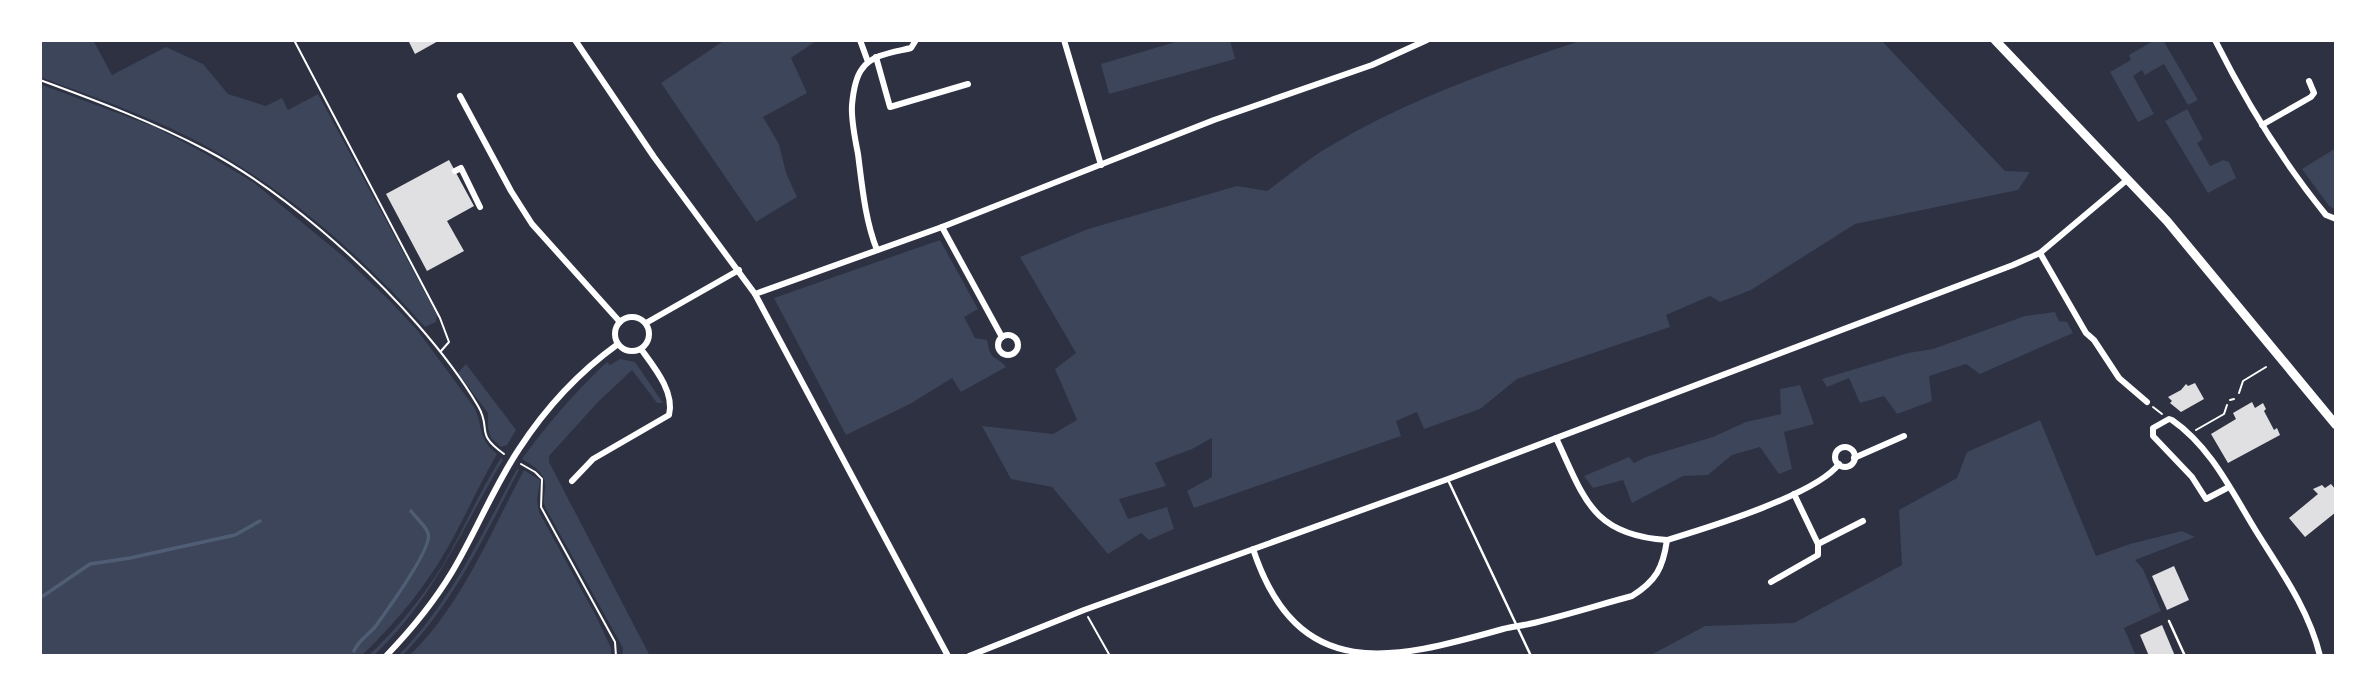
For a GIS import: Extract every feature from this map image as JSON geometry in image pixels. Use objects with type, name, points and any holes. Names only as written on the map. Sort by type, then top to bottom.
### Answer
[{"type":"main road","points":[[1995,40],[2128,178],[2205,265],[2336,425]]},
{"type":"street","points":[[575,40],[654,157],[755,294],[947,656]]},
{"type":"street","points":[[860,40],[868,62]]},
{"type":"street","points":[[877,250],[871,233],[852,108],[857,80],[868,62],[876,57],[911,48],[916,40]]},
{"type":"street","points":[[1064,40],[1101,165]]},
{"type":"street","points":[[755,294],[942,227],[1214,120],[1372,65],[1427,40]]},
{"type":"street","points":[[2215,40],[2282,158],[2326,215],[2336,219]]},
{"type":"street","points":[[876,57],[890,107],[968,85]]},
{"type":"street","points":[[2262,125],[2311,97],[2314,93],[2309,81]]},
{"type":"street","points":[[460,96],[524,214],[620,322]]},
{"type":"street","points":[[455,171],[461,168],[480,207]]},
{"type":"street","points":[[969,656],[1084,610],[1448,479],[2040,253],[2128,178]]},
{"type":"street","points":[[942,227],[1002,337]]},
{"type":"street","points":[[2040,253],[2086,333],[2094,340],[2119,378],[2147,402]]},
{"type":"street","points":[[646,323],[739,270]]},
{"type":"street","points":[[637,317],[646,323],[649,339],[641,349],[627,351],[618,344],[615,331],[620,322],[637,317]]},
{"type":"street","points":[[386,656],[415,624],[451,573],[518,450],[535,426],[581,374],[618,344]]},
{"type":"street","points":[[572,481],[593,459],[669,415],[670,399],[660,376],[641,349]]},
{"type":"street","points":[[2229,487],[2206,499],[2192,477],[2153,436],[2152,428],[2169,419],[2194,438],[2208,454],[2229,487],[2295,595],[2316,638],[2320,656]]},
{"type":"street","points":[[1556,438],[1589,506],[1600,517],[1624,532],[1667,540],[1794,494],[1839,464],[1848,466],[1854,458],[1904,436]]},
{"type":"street","points":[[1839,464],[1835,455],[1842,447],[1851,449],[1854,458]]},
{"type":"street","points":[[1771,582],[1818,555],[1818,544],[1794,494]]},
{"type":"street","points":[[1818,544],[1863,521]]},
{"type":"street","points":[[1253,549],[1268,583],[1290,618],[1303,631],[1337,647],[1380,655],[1469,640],[1632,596],[1647,587],[1657,575],[1667,540]]},
{"type":"lane","points":[[1448,479],[1531,656]]},
{"type":"lane","points":[[2169,621],[2185,656]]},
{"type":"path","points":[[294,40],[440,318],[449,342],[440,352]]},
{"type":"path","points":[[40,80],[158,126],[257,180],[390,294],[440,352],[473,397],[482,416],[486,439],[503,453]]},
{"type":"path","points":[[2239,393],[2243,381],[2266,367]]},
{"type":"path","points":[[2147,402],[2169,419]]},
{"type":"path","points":[[2194,438],[2196,430],[2224,414],[2227,405]]},
{"type":"path","points":[[524,466],[542,479],[541,507],[615,642],[616,656]]},
{"type":"path","points":[[1084,610],[1110,656]]},
{"type":"shaded area","points":[[40,40],[93,40],[112,75],[166,47],[203,64],[228,94],[266,106],[282,98],[288,110],[318,94],[437,315],[436,322],[425,327],[378,277],[326,230],[271,187],[213,150],[128,110],[40,77]]},
{"type":"shaded area","points":[[725,40],[816,41],[791,58],[807,93],[763,117],[779,144],[786,173],[797,197],[756,222],[661,83]]},
{"type":"shaded area","points":[[1182,40],[1230,40],[1235,59],[1109,94],[1101,64]]},
{"type":"shaded area","points":[[1583,40],[1881,40],[2005,171],[2030,172],[2018,190],[1855,224],[1751,290],[1720,302],[1710,296],[1666,315],[1670,327],[1517,379],[1480,409],[1424,429],[1417,412],[1396,421],[1401,436],[1194,508],[1187,491],[1212,477],[1212,438],[1155,463],[1166,486],[1119,499],[1128,519],[1167,507],[1174,529],[1149,540],[1141,533],[1108,554],[1052,487],[1011,479],[982,426],[1053,434],[1077,420],[1055,369],[1076,353],[1020,257],[1088,229],[1237,186],[1267,191],[1323,150],[1392,113],[1486,73]]},
{"type":"shaded area","points":[[2155,40],[2163,40],[2198,100],[2188,105],[2164,64],[2145,75],[2142,70],[2133,76],[2154,114],[2138,122],[2110,72],[2131,60],[2129,55]]},
{"type":"shaded area","points":[[40,84],[155,127],[253,182],[344,257],[390,301],[418,331],[474,407],[486,443],[497,454],[430,577],[393,624],[361,656],[40,656]]},
{"type":"shaded area","points":[[2187,109],[2203,139],[2197,143],[2210,166],[2223,160],[2229,162],[2236,178],[2208,193],[2165,121]]},
{"type":"shaded area","points":[[2336,148],[2336,210],[2329,206],[2302,169]]},
{"type":"shaded area","points":[[940,240],[978,309],[964,317],[975,338],[987,340],[992,355],[1006,367],[961,392],[952,378],[910,404],[846,435],[774,298]]},
{"type":"shaded area","points":[[2055,312],[2059,321],[2067,322],[2073,333],[1980,374],[1966,364],[1929,376],[1932,401],[1897,414],[1884,396],[1860,403],[1849,378],[1827,387],[1822,379],[1908,353],[1933,349],[2025,316]]},
{"type":"shaded area","points":[[620,359],[635,362],[663,403],[657,403],[632,370],[598,402],[549,456],[549,462],[650,656],[622,656],[623,648],[545,507],[543,476],[522,459],[584,385],[607,362],[610,365]]},
{"type":"shaded area","points":[[466,364],[516,430],[507,445],[501,447],[491,438],[488,413],[458,373]]},
{"type":"shaded area","points":[[1800,385],[1814,424],[1784,432],[1792,469],[1779,474],[1760,447],[1732,455],[1708,475],[1683,476],[1632,503],[1623,480],[1593,488],[1584,476],[1629,457],[1634,463],[1713,437],[1746,422],[1781,414],[1780,389]]},
{"type":"shaded area","points":[[2040,420],[2096,556],[2182,531],[2195,537],[2135,560],[2143,569],[2161,611],[2124,628],[2136,656],[1649,656],[1705,626],[1794,623],[1902,565],[1899,510],[1957,478],[1967,452]]},
{"type":"shaded area","points":[[501,458],[503,460],[430,588],[394,635],[373,656],[368,656],[399,624],[436,576]]},
{"type":"shaded area","points":[[517,469],[519,470],[494,519],[453,591],[421,635],[402,656],[398,656],[449,591]]},
{"type":"shaded area","points":[[524,470],[540,480],[537,501],[539,512],[596,616],[611,648],[611,656],[409,656],[428,636],[460,591]]},
{"type":"building","points":[[408,40],[440,40],[415,54]]},
{"type":"building","points":[[449,160],[474,206],[447,221],[464,251],[427,271],[386,194]]},
{"type":"building","points":[[2195,383],[2204,399],[2181,412],[2170,403],[2172,401],[2168,397],[2186,384],[2188,386]]},
{"type":"building","points":[[2252,402],[2255,408],[2263,403],[2274,430],[2277,428],[2280,435],[2228,463],[2211,434],[2236,419],[2233,413]]},
{"type":"building","points":[[2331,484],[2336,490],[2336,512],[2305,537],[2289,518],[2318,494],[2313,489],[2322,485],[2325,488]]},
{"type":"building","points":[[2174,566],[2189,600],[2167,610],[2152,576]]},
{"type":"building","points":[[2162,625],[2175,656],[2149,656],[2140,635]]},
{"type":"waterway","points":[[354,651],[375,627],[424,552],[428,533],[411,511]]},
{"type":"waterway","points":[[40,596],[90,564],[235,535],[260,521]]}]
